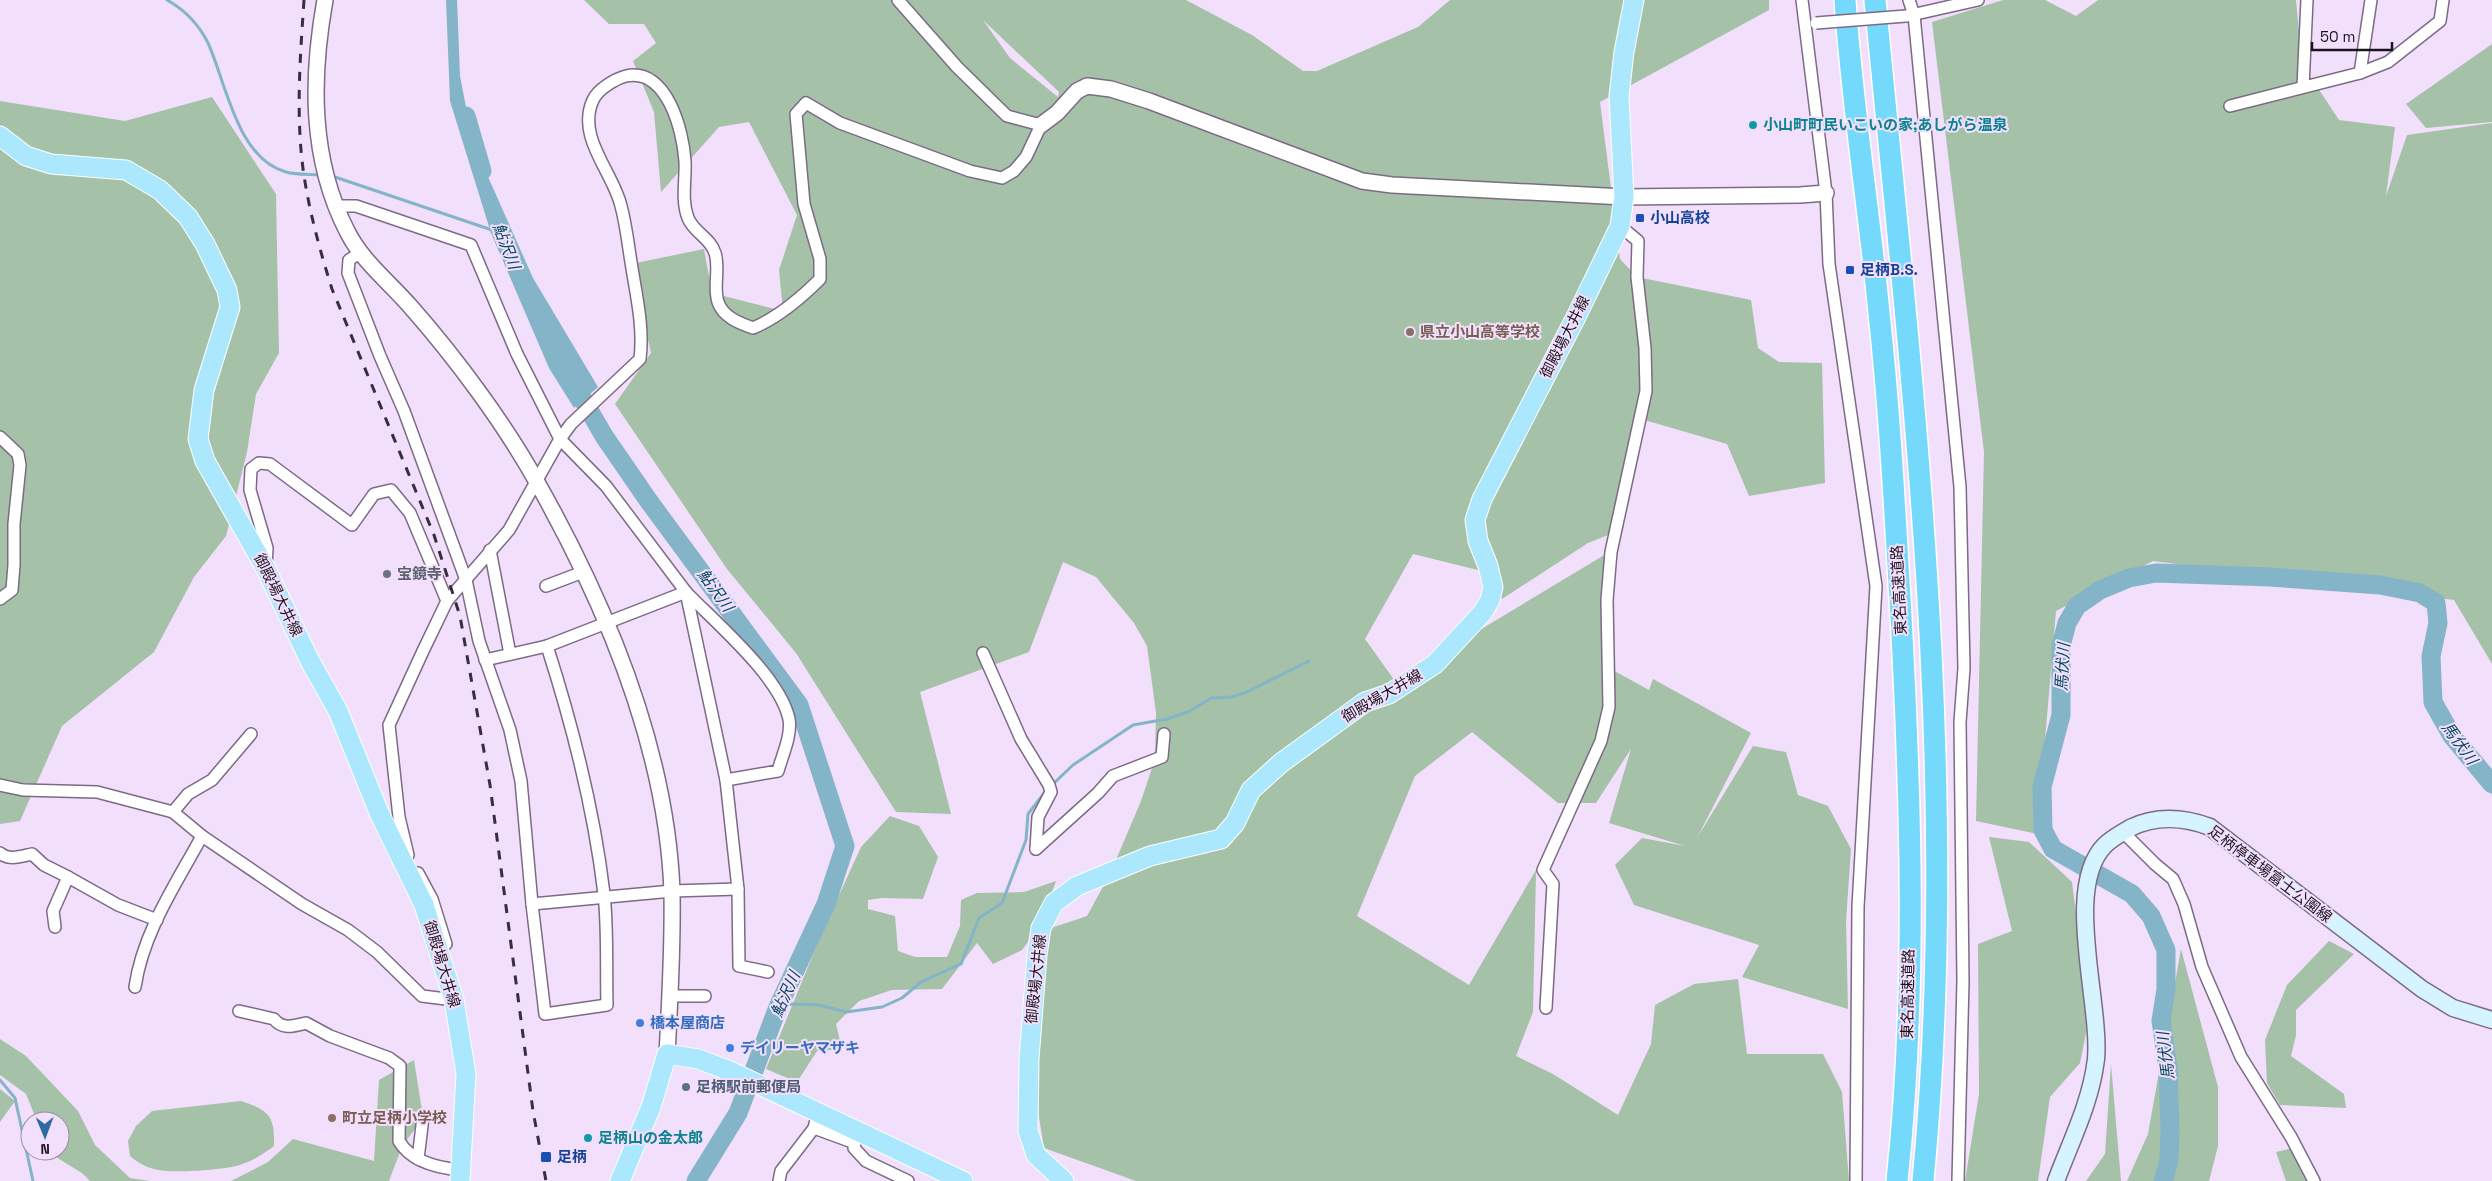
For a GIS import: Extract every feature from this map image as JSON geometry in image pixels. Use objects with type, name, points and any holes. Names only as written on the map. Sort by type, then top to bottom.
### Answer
[{"type":"highway","name":"東名高速道路","points":[[1845,0],[1854,97],[1880,314],[1895,513],[1908,752],[1910,875],[1907,1047],[1897,1181]]},
{"type":"highway","name":"東名高速道路","points":[[1875,0],[1916,424],[1930,603],[1935,726],[1938,874],[1935,1017],[1923,1181]]},
{"type":"main road","name":"御殿場大井線","points":[[1064,1181],[1036,1155],[1028,1131],[1029,1059],[1037,955],[1041,928],[1054,903],[1077,886],[1150,856],[1221,839],[1235,823],[1251,790],[1281,763],[1365,702],[1389,694],[1435,664],[1483,612],[1490,600],[1493,587],[1488,566],[1478,541],[1475,520],[1482,499],[1576,317],[1620,226],[1624,197],[1619,96],[1624,52],[1634,0]]},
{"type":"main road","name":"御殿場大井線","points":[[0,136],[26,156],[51,164],[126,170],[160,190],[188,217],[205,244],[227,290],[230,307],[204,390],[198,439],[205,461],[266,569],[310,661],[338,712],[372,798],[424,905],[454,1000],[466,1074],[460,1175]]},
{"type":"main road","name":"足柄停車場富士公園線","points":[[2056,1181],[2089,1094],[2096,1058],[2096,1020],[2084,916],[2085,888],[2104,846],[2123,832],[2140,823],[2177,817],[2210,827],[2422,989],[2453,1008],[2492,1020]]},
{"type":"main road","points":[[620,1181],[651,1107],[667,1054],[698,1059],[732,1072],[816,1120],[963,1181]]},
{"type":"street","points":[[324,0],[317,65],[317,134],[330,190],[348,234],[361,252],[411,306],[478,392],[538,482],[607,624],[648,743],[657,780],[672,891],[667,1054]]},
{"type":"street","points":[[898,0],[957,67],[1007,116],[1041,125]]},
{"type":"street","points":[[1802,0],[1810,24],[1826,193],[1829,264],[1876,586],[1858,907],[1856,1181]]},
{"type":"street","points":[[1909,0],[1960,486],[1964,668],[1960,722],[1963,981],[1958,1181]]},
{"type":"street","points":[[1810,24],[1910,16],[1978,0]]},
{"type":"street","points":[[2303,87],[2307,0]]},
{"type":"street","points":[[2360,73],[2371,0]]},
{"type":"street","points":[[2230,106],[2360,73],[2388,62],[2440,21],[2443,0]]},
{"type":"street","points":[[0,786],[23,790],[97,792],[173,812],[202,836],[302,904],[348,930],[377,952],[422,996],[454,1000],[455,975],[432,899],[405,850],[388,725],[447,601],[509,530],[538,482],[560,439],[571,424],[640,359],[642,340],[640,320],[621,205],[590,136],[588,118],[593,99],[615,79],[634,75],[645,77],[659,87],[670,101],[685,160],[684,196],[688,218],[696,230],[708,237],[715,254],[718,302],[734,321],[753,328],[768,321],[804,296],[820,278],[820,259],[804,204],[796,114],[806,103],[840,124],[970,171],[1002,178],[1014,171],[1026,157],[1041,125],[1057,113],[1077,92],[1088,86],[1111,89],[1148,101],[1362,181],[1392,185],[1624,197],[1826,193]]},
{"type":"street","points":[[336,206],[356,206],[471,245],[517,354],[560,439],[606,486],[686,592],[770,679],[781,698],[789,720],[789,730],[778,771],[726,780]]},
{"type":"street","points":[[1546,1008],[1553,884],[1543,870],[1601,741],[1609,707],[1607,600],[1611,552],[1646,392],[1645,348],[1637,277],[1638,241],[1620,226]]},
{"type":"street","points":[[361,252],[349,260],[348,273],[380,356],[404,411],[466,580],[485,660],[510,730],[521,781],[532,904],[545,1014],[607,1005],[604,896],[592,811],[570,719],[547,646]]},
{"type":"street","points":[[0,437],[18,454],[20,465],[14,524],[12,590],[0,599]]},
{"type":"street","points":[[266,569],[267,548],[250,490],[251,469],[259,462],[270,464],[352,526],[374,494],[391,490],[410,513],[447,601]]},
{"type":"street","points":[[490,550],[510,654]]},
{"type":"street","points":[[546,586],[583,572]]},
{"type":"street","points":[[485,660],[547,646],[686,592]]},
{"type":"street","points":[[686,592],[726,780],[738,889],[739,966],[768,972]]},
{"type":"street","points":[[983,653],[1021,740],[1049,787],[1038,817],[1036,848],[1098,793],[1113,776],[1162,757],[1164,734]]},
{"type":"street","points":[[173,812],[188,794],[212,780],[251,734]]},
{"type":"street","points":[[2123,832],[2173,879],[2184,904],[2202,967],[2242,1057],[2292,1137],[2314,1181]]},
{"type":"street","points":[[135,987],[138,964],[156,920],[202,836]]},
{"type":"street","points":[[0,853],[4,856],[15,858],[32,854],[44,865],[118,905],[156,920]]},
{"type":"street","points":[[55,927],[53,911],[68,877]]},
{"type":"street","points":[[532,904],[672,891],[738,889]]},
{"type":"street","points":[[670,996],[706,996]]},
{"type":"street","points":[[239,1011],[274,1018],[278,1024],[289,1027],[306,1023],[330,1036],[389,1058],[400,1066],[399,1141],[405,1152],[460,1175]]},
{"type":"street","points":[[418,1159],[423,1117]]},
{"type":"street","points":[[779,1181],[781,1171],[816,1120],[855,1143],[854,1148],[866,1161],[908,1181]]},
{"type":"green space","points":[[584,0],[1186,0],[1252,35],[1303,71],[1317,71],[1418,27],[1450,0],[1769,0],[1769,10],[1600,102],[1620,259],[1637,277],[1751,300],[1758,348],[1779,362],[1822,363],[1825,483],[1749,496],[1727,444],[1641,419],[1636,470],[1613,533],[1588,543],[1502,599],[1486,572],[1413,554],[1365,639],[1395,681],[1606,554],[1609,668],[1649,690],[1653,679],[1751,733],[1697,838],[1753,746],[1786,752],[1798,795],[1828,806],[1851,849],[1846,921],[1848,1009],[1742,977],[1759,945],[1634,905],[1615,865],[1642,838],[1685,846],[1609,823],[1631,749],[1596,803],[1558,803],[1472,732],[1415,776],[1357,916],[1469,985],[1536,870],[1533,1012],[1516,1056],[1553,1074],[1618,1115],[1651,1044],[1655,1005],[1694,984],[1738,979],[1747,1054],[1823,1054],[1842,1092],[1849,1181],[1136,1181],[1044,1148],[1035,1093],[1048,929],[1087,916],[1110,874],[1141,801],[1155,759],[1156,713],[1147,646],[1134,623],[1096,577],[1063,562],[1029,652],[920,692],[951,814],[896,812],[796,653],[727,569],[615,404],[651,353],[631,264],[704,249],[712,293],[783,311],[779,270],[797,215],[749,122],[719,127],[661,192],[654,112],[633,61],[656,43],[644,24],[609,24]],"holes":[[[983,20],[1059,92],[1058,97],[1010,58]]]},
{"type":"green space","points":[[2003,0],[2045,0],[2076,16],[2098,0],[2296,0],[2302,64],[2339,120],[2395,127],[2386,196],[2407,135],[2492,123],[2492,664],[2454,600],[2153,561],[2056,611],[2037,834],[1976,821],[1984,452],[1932,22]]},
{"type":"green space","points":[[2492,44],[2492,122],[2426,128],[2406,104]]},
{"type":"green space","points":[[212,97],[276,194],[279,353],[256,394],[247,452],[226,536],[194,577],[154,652],[62,726],[20,821],[0,824],[0,101],[125,121]]},
{"type":"green space","points":[[890,816],[919,826],[938,857],[923,899],[882,898],[868,900],[868,909],[895,916],[898,951],[915,957],[947,957],[960,926],[961,900],[977,893],[1024,892],[1056,881],[1039,927],[1022,950],[993,964],[977,943],[942,989],[892,990],[859,1001],[836,1024],[842,1049],[817,1051],[797,1082],[766,1069],[824,928],[861,847]]},
{"type":"green space","points":[[1989,837],[2029,842],[2072,882],[2089,1018],[2080,1063],[2050,1097],[2038,1181],[1965,1181],[1979,1094],[1978,944],[2012,931]]},
{"type":"green space","points":[[2329,941],[2354,954],[2296,1010],[2296,1035],[2291,1056],[2344,1094],[2346,1108],[2280,1105],[2267,1083],[2265,1040],[2287,985]]},
{"type":"green space","points":[[2181,949],[2218,1087],[2218,1146],[2209,1181],[2127,1181],[2148,1134]]},
{"type":"green space","points":[[0,1039],[26,1056],[78,1111],[95,1145],[130,1178],[150,1181],[90,1181],[82,1173],[62,1161],[70,1161],[70,1111],[33,1111],[26,1094],[0,1075]]},
{"type":"green space","points":[[414,1060],[423,1117],[402,1147],[389,1181],[231,1181],[268,1162],[293,1139],[374,1161],[379,1080]]},
{"type":"green space","points":[[2111,1064],[2121,1181],[2086,1181],[2105,1154]]},
{"type":"green space","points":[[0,1089],[15,1101],[0,1122]]},
{"type":"green space","points":[[241,1101],[264,1111],[271,1121],[273,1128],[274,1146],[251,1160],[236,1166],[218,1169],[171,1171],[147,1167],[130,1156],[128,1141],[136,1126],[152,1111]]},
{"type":"green space","points":[[2297,1147],[2315,1181],[2286,1181],[2276,1152]]},
{"type":"water","points":[[446,0],[457,0],[460,76],[473,143],[533,278],[598,387],[574,408],[549,368],[491,233],[450,101]]},
{"type":"waterway","points":[[167,0],[186,13],[204,36],[215,59],[235,117],[256,152],[269,164],[286,172],[320,175]]},
{"type":"waterway","name":"鮎沢川","points":[[466,116],[482,171]]},
{"type":"waterway","points":[[332,176],[492,230]]},
{"type":"waterway","name":"鮎沢川","points":[[571,379],[604,436],[648,500],[799,705],[845,846],[826,904],[778,1007],[738,1113],[696,1181]]},
{"type":"waterway","name":"馬伏川","points":[[2163,1181],[2169,1161],[2170,1130],[2168,1068],[2161,1021],[2166,989],[2166,950],[2151,916],[2132,894],[2053,849],[2043,830],[2042,787],[2061,715],[2061,646],[2067,623],[2077,606],[2100,590],[2129,578],[2156,573],[2270,577],[2380,585],[2420,593],[2436,603],[2438,623],[2431,656],[2433,702],[2452,736],[2492,784]]},
{"type":"waterway","points":[[1051,786],[1073,765],[1133,725],[1167,719],[1190,711],[1211,698],[1232,697],[1247,692],[1309,661]]},
{"type":"waterway","points":[[778,1007],[792,1004],[819,1005],[846,1012],[882,1007],[902,998],[921,982],[961,964],[979,918],[1002,903],[1026,840],[1028,814],[1045,792]]},
{"type":"waterway","points":[[0,1080],[15,1098],[33,1181]]},
{"type":"railway","points":[[304,0],[299,114],[307,195],[332,289],[434,535],[460,616],[490,785],[533,1111],[546,1181]]},
{"type":"place","name":"小山町町民いこいの家;あしがら温泉","points":[[1753,125]]},
{"type":"place","name":"小山高校","points":[[1640,218]]},
{"type":"place","name":"足柄B.S.","points":[[1850,270]]},
{"type":"place","name":"県立小山高等学校","points":[[1410,332]]},
{"type":"place","name":"宝鏡寺","points":[[387,574]]},
{"type":"place","name":"橋本屋商店","points":[[640,1023]]},
{"type":"place","name":"デイリーヤマザキ","points":[[730,1048]]},
{"type":"place","name":"足柄駅前郵便局","points":[[686,1087]]},
{"type":"place","name":"町立足柄小学校","points":[[332,1118]]},
{"type":"place","name":"足柄山の金太郎","points":[[588,1138]]},
{"type":"place","name":"足柄","points":[[546,1157]]}]
